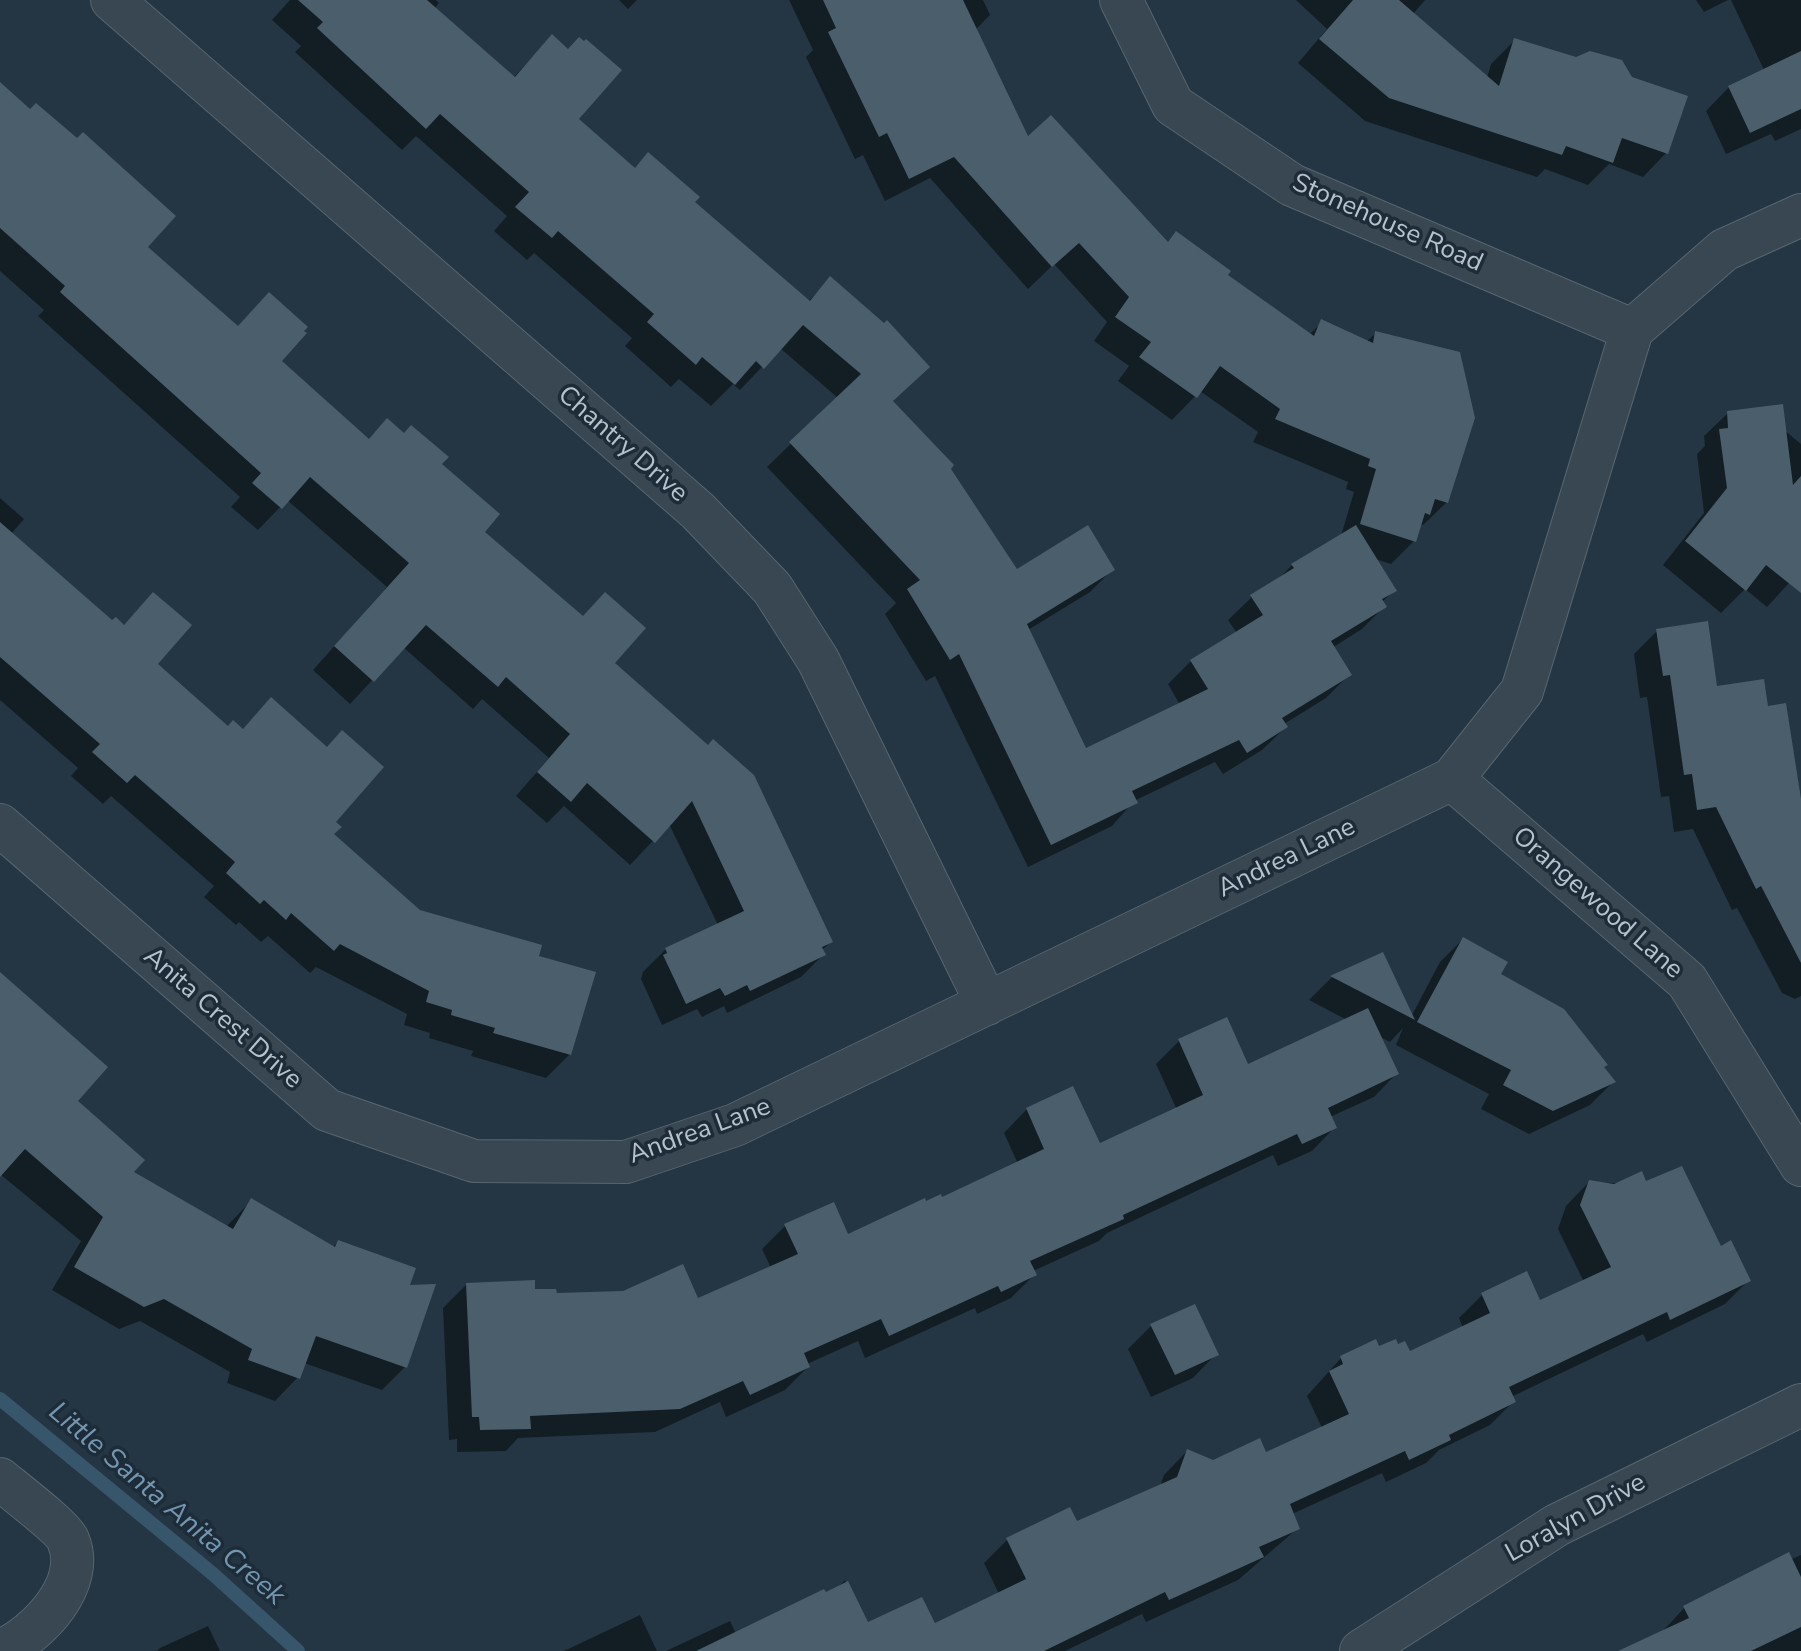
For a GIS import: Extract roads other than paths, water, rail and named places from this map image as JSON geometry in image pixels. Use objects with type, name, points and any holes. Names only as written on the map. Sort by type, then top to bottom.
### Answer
[{"type":"street","name":"Chantry Drive","points":[[112,0],[698,511],[772,588],[818,660],[987,1004]]},
{"type":"street","name":"Stonehouse Road","points":[[1121,0],[1173,105],[1292,185],[1632,330]]},
{"type":"street","points":[[1632,330],[1724,250],[1801,215]]},
{"type":"street","name":"Andrea Lane","points":[[474,1161],[626,1162],[735,1125],[1452,779],[1522,691],[1632,330]]},
{"type":"street","name":"Orangewood Lane","points":[[1452,779],[1687,981],[1801,1165]]},
{"type":"street","name":"Anita Crest Drive","points":[[0,825],[327,1110],[474,1161]]},
{"type":"street","name":"Loralyn Drive","points":[[1361,1651],[1557,1525],[1801,1405]]},
{"type":"street","points":[[0,1479],[68,1538],[74,1565],[68,1586],[48,1614],[18,1644],[1,1651]]},
{"type":"waterway","name":"Little Santa Anita Creek","points":[[0,1399],[213,1574],[298,1651]]}]
